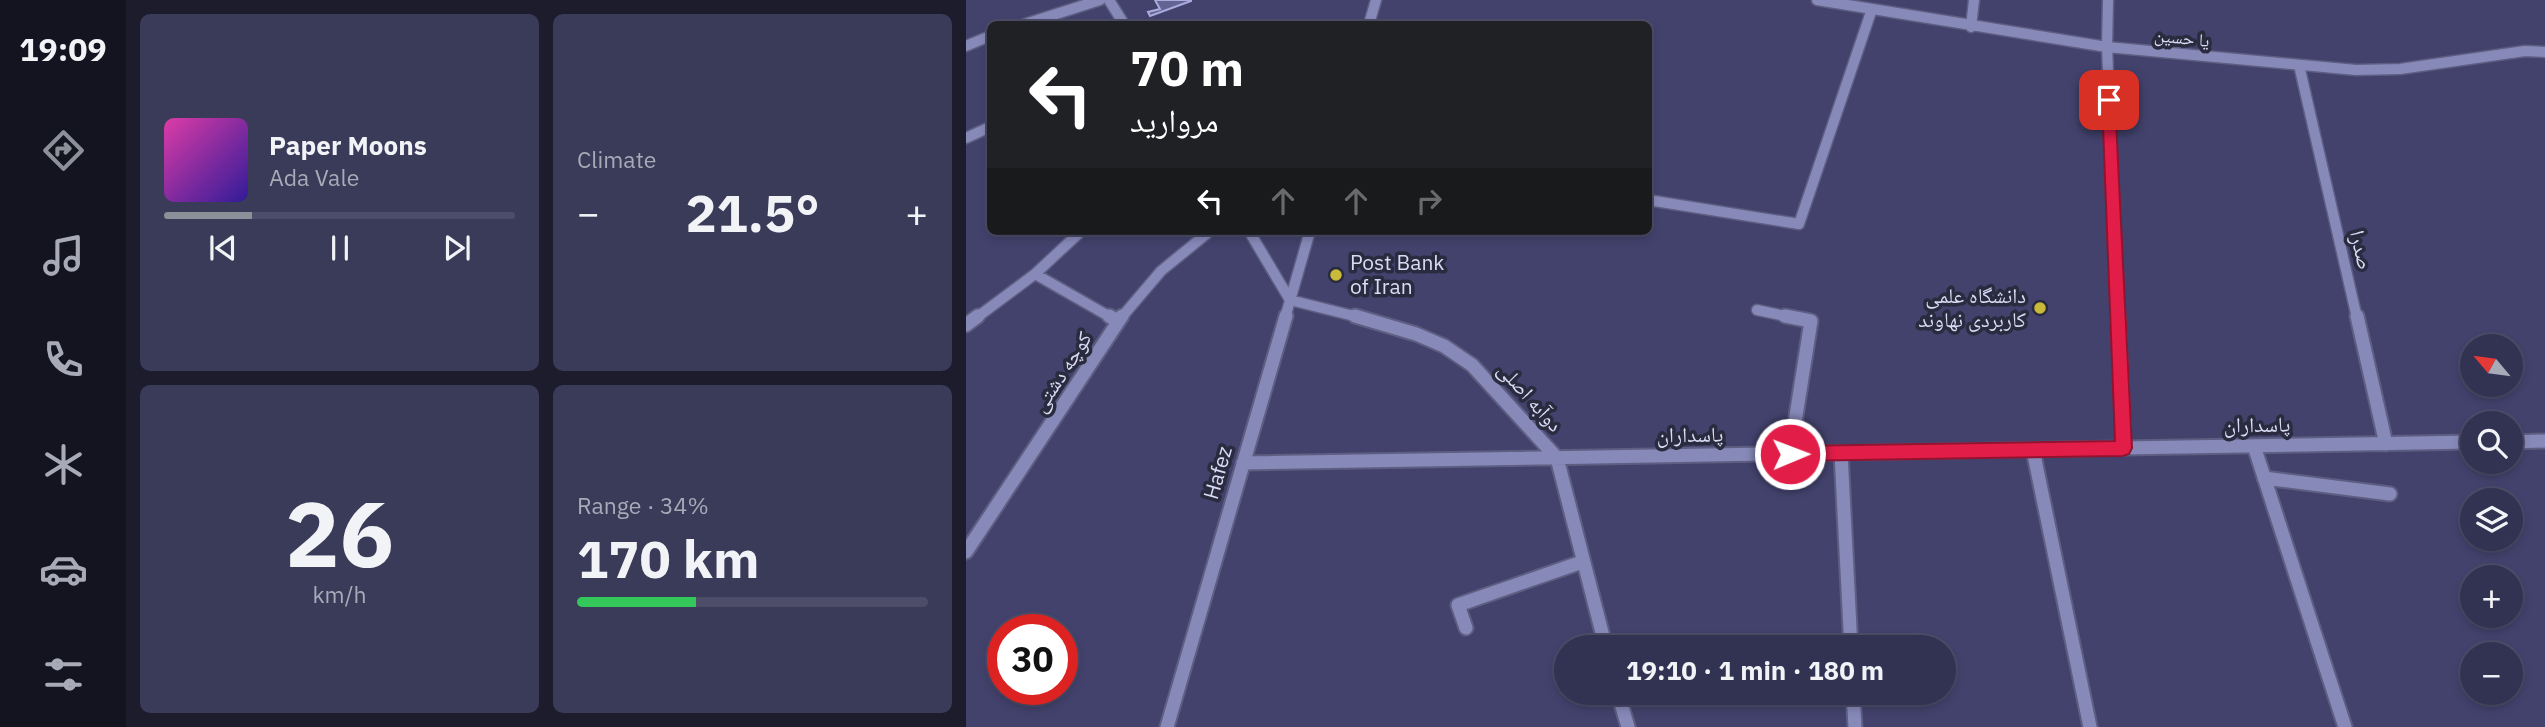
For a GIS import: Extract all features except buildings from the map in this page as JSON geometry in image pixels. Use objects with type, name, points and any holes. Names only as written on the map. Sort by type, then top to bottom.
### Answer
[{"type":"street","points":[[1034,21],[1100,0]]},
{"type":"street","points":[[1109,0],[1122,21]]},
{"type":"street","points":[[1370,21],[1376,0]]},
{"type":"street","name":"یا حسین","points":[[1818,0],[2107,47],[2378,71],[2525,51],[2545,52]]},
{"type":"street","points":[[1971,27],[1974,0]]},
{"type":"street","points":[[2108,0],[2107,47],[2123,448]]},
{"type":"street","points":[[1652,201],[1799,223],[1872,9]]},
{"type":"street","points":[[966,46],[987,37]]},
{"type":"street","name":"صدرا","points":[[2299,65],[2386,444]]},
{"type":"street","points":[[966,138],[987,128]]},
{"type":"street","points":[[966,325],[1035,274],[1077,235]]},
{"type":"street","name":"کوچه دشتی","points":[[966,552],[1118,321],[1161,271],[1205,235]]},
{"type":"street","points":[[1251,235],[1290,300]]},
{"type":"street","name":"Hafez","points":[[1167,727],[1309,235]]},
{"type":"street","points":[[1035,274],[1118,321]]},
{"type":"street","name":"دوآبه اصلی","points":[[1290,300],[1385,323],[1444,346],[1472,365],[1557,458],[1602,635]]},
{"type":"street","points":[[1757,310],[1811,321],[1790,454]]},
{"type":"street","points":[[2523,442],[2545,441]]},
{"type":"street","name":"پاسداران","points":[[1243,463],[2460,442]]},
{"type":"street","points":[[2254,446],[2345,727]]},
{"type":"street","points":[[2034,450],[2090,727]]},
{"type":"street","points":[[1841,453],[1850,635]]},
{"type":"street","points":[[2264,478],[2390,494]]},
{"type":"street","points":[[1466,628],[1458,605],[1582,562]]},
{"type":"street","points":[[1622,705],[1628,727]]},
{"type":"street","points":[[1854,705],[1855,727]]},
{"type":"place","name":"Post Bank of Iran","points":[[1336,275]]},
{"type":"place","name":"دانشگاه علمی کاربردی نهاوند","points":[[2040,308]]},
{"type":"route","points":[[1790,454],[2123,448],[2109,100]]}]
